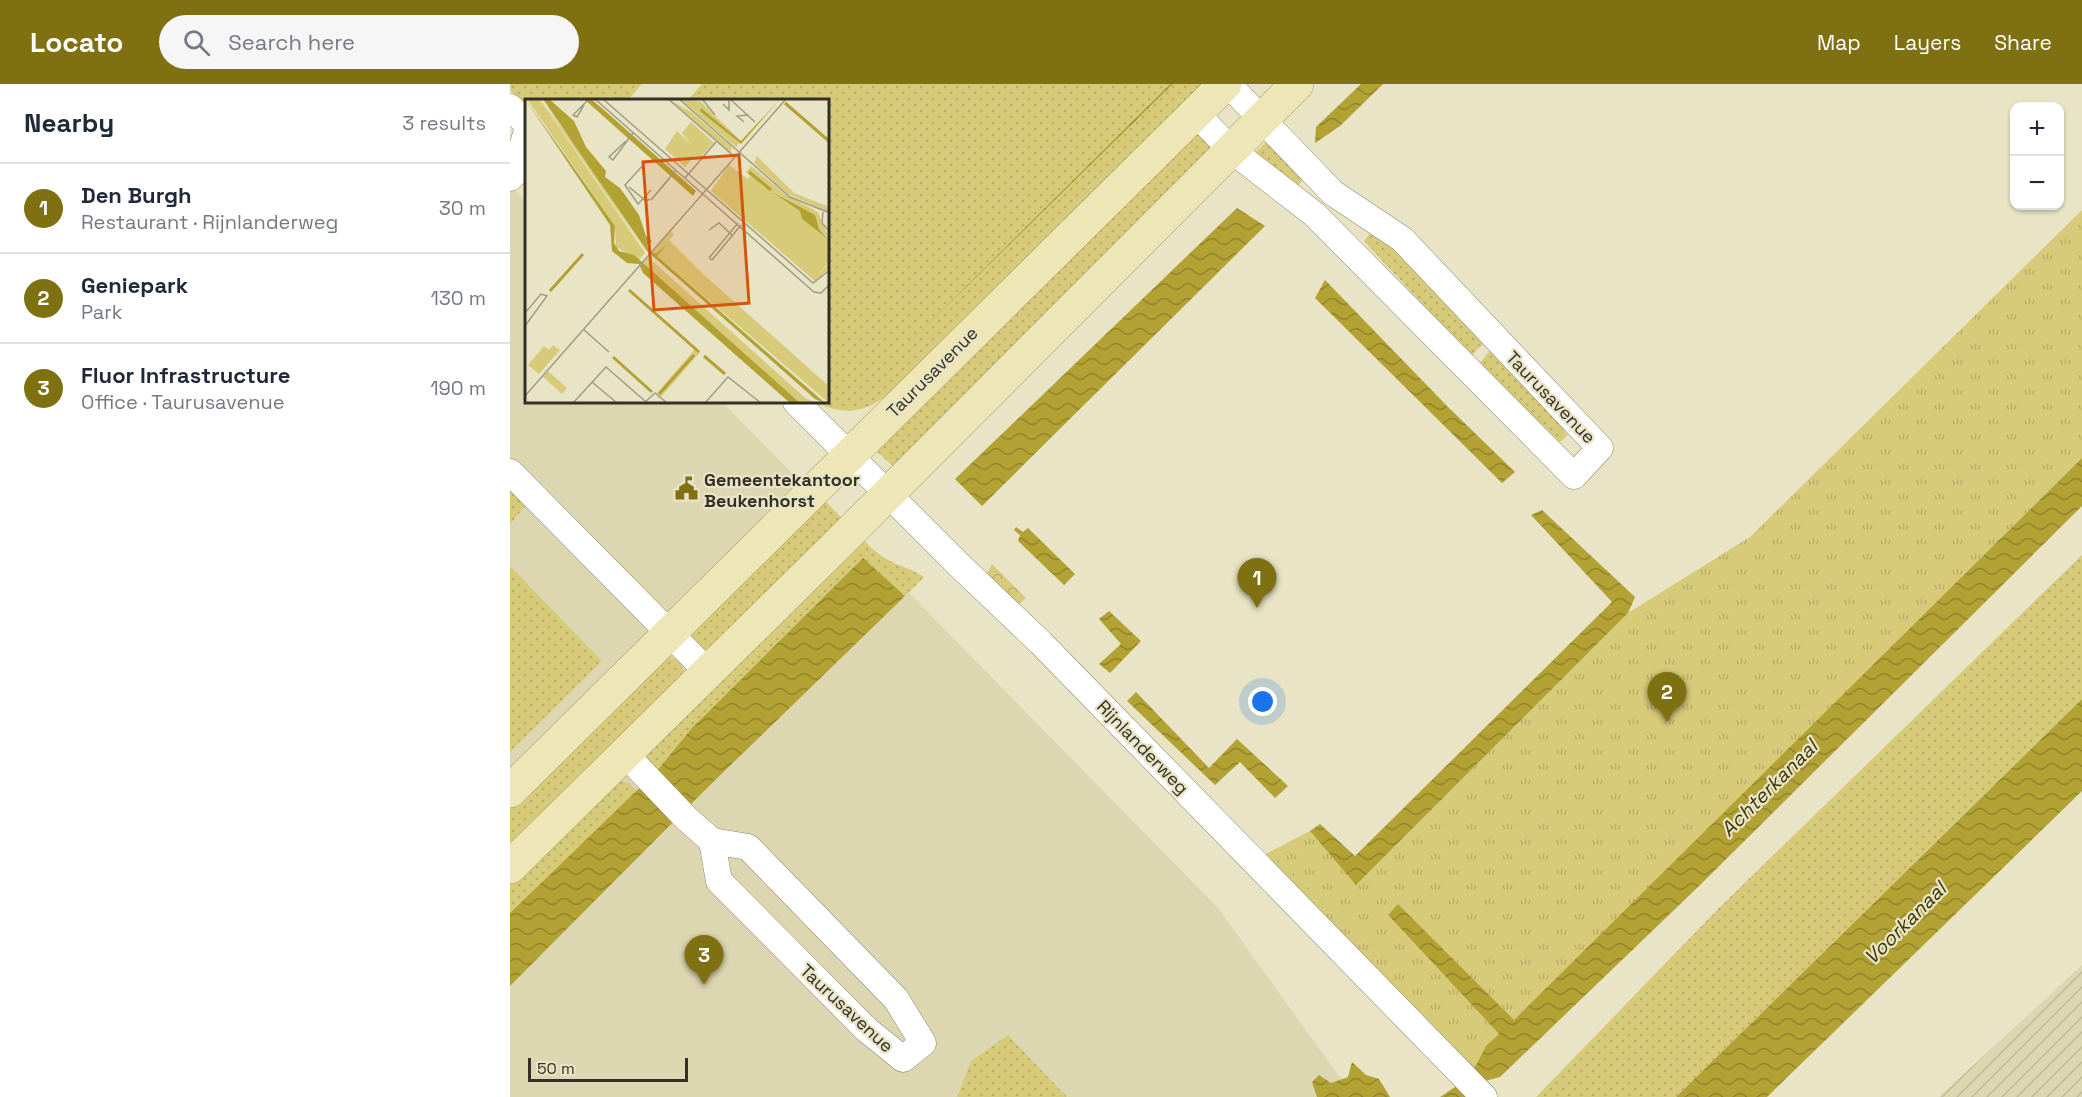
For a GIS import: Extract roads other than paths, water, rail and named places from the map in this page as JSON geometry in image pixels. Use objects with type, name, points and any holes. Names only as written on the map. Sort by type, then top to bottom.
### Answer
[{"type":"main road","name":"Taurusavenue","points":[[510,791],[849,457],[996,308],[1227,84]]},
{"type":"main road","points":[[510,867],[635,764],[708,672],[1297,84]]},
{"type":"street","name":"Taurusavenue","points":[[1196,113],[1230,149],[1314,214],[1574,476],[1600,448],[1402,239],[1333,193],[1227,84]]},
{"type":"street","points":[[510,107],[525,122]]},
{"type":"street","points":[[517,175],[525,139]]},
{"type":"street","name":"Rijnlanderweg","points":[[798,404],[849,457],[1041,643],[1475,1088]]},
{"type":"street","points":[[510,472],[708,672]]},
{"type":"street","points":[[635,764],[686,818],[712,841]]},
{"type":"street","name":"Taurusavenue","points":[[712,841],[748,847],[896,999],[923,1043],[903,1059],[866,1029],[719,881],[712,841]]},
{"type":"water","points":[[1170,84],[1173,84],[899,353]]},
{"type":"water","points":[[1361,84],[1383,84],[1340,126],[1315,143],[1316,127]]},
{"type":"water","points":[[1237,208],[1265,226],[982,506],[955,479]]},
{"type":"water","points":[[1325,280],[1447,406],[1515,472],[1502,483],[1315,298]]},
{"type":"water","name":"Achterkanaal","points":[[2082,458],[2082,506],[1698,887],[1500,1077],[1481,1082],[1469,1097],[1440,1097],[1470,1077],[1486,1046],[1499,1034],[1388,915],[1398,904],[1514,1020]]},
{"type":"water","points":[[1542,510],[1635,597],[1628,613],[1356,885],[1310,831],[1320,824],[1355,856],[1612,602],[1531,515]]},
{"type":"water","points":[[1016,527],[1023,532],[1028,528],[1075,574],[1064,585],[1018,541],[1020,535],[1014,530]]},
{"type":"water","points":[[863,558],[905,596],[705,790],[510,986],[510,913],[656,772],[692,728]]},
{"type":"water","points":[[1109,611],[1141,641],[1110,673],[1099,664],[1121,644],[1099,619]]},
{"type":"water","points":[[1136,692],[1209,768],[1237,739],[1288,786],[1275,798],[1240,762],[1215,785],[1127,701]]},
{"type":"water","name":"Voorkanaal","points":[[2082,699],[2082,791],[1767,1097],[1676,1097]]},
{"type":"water","points":[[1352,1062],[1366,1075],[1379,1079],[1390,1097],[1317,1097],[1312,1082],[1319,1075],[1331,1083],[1348,1077]]},
{"type":"place","name":"Gemeentekantoor Beukenhorst","points":[[686,489]]},
{"type":"place","name":"Den Burgh","points":[[1257,608]]},
{"type":"place","name":"Geniepark","points":[[1667,722]]},
{"type":"place","name":"Fluor Infrastructure","points":[[704,985]]}]
